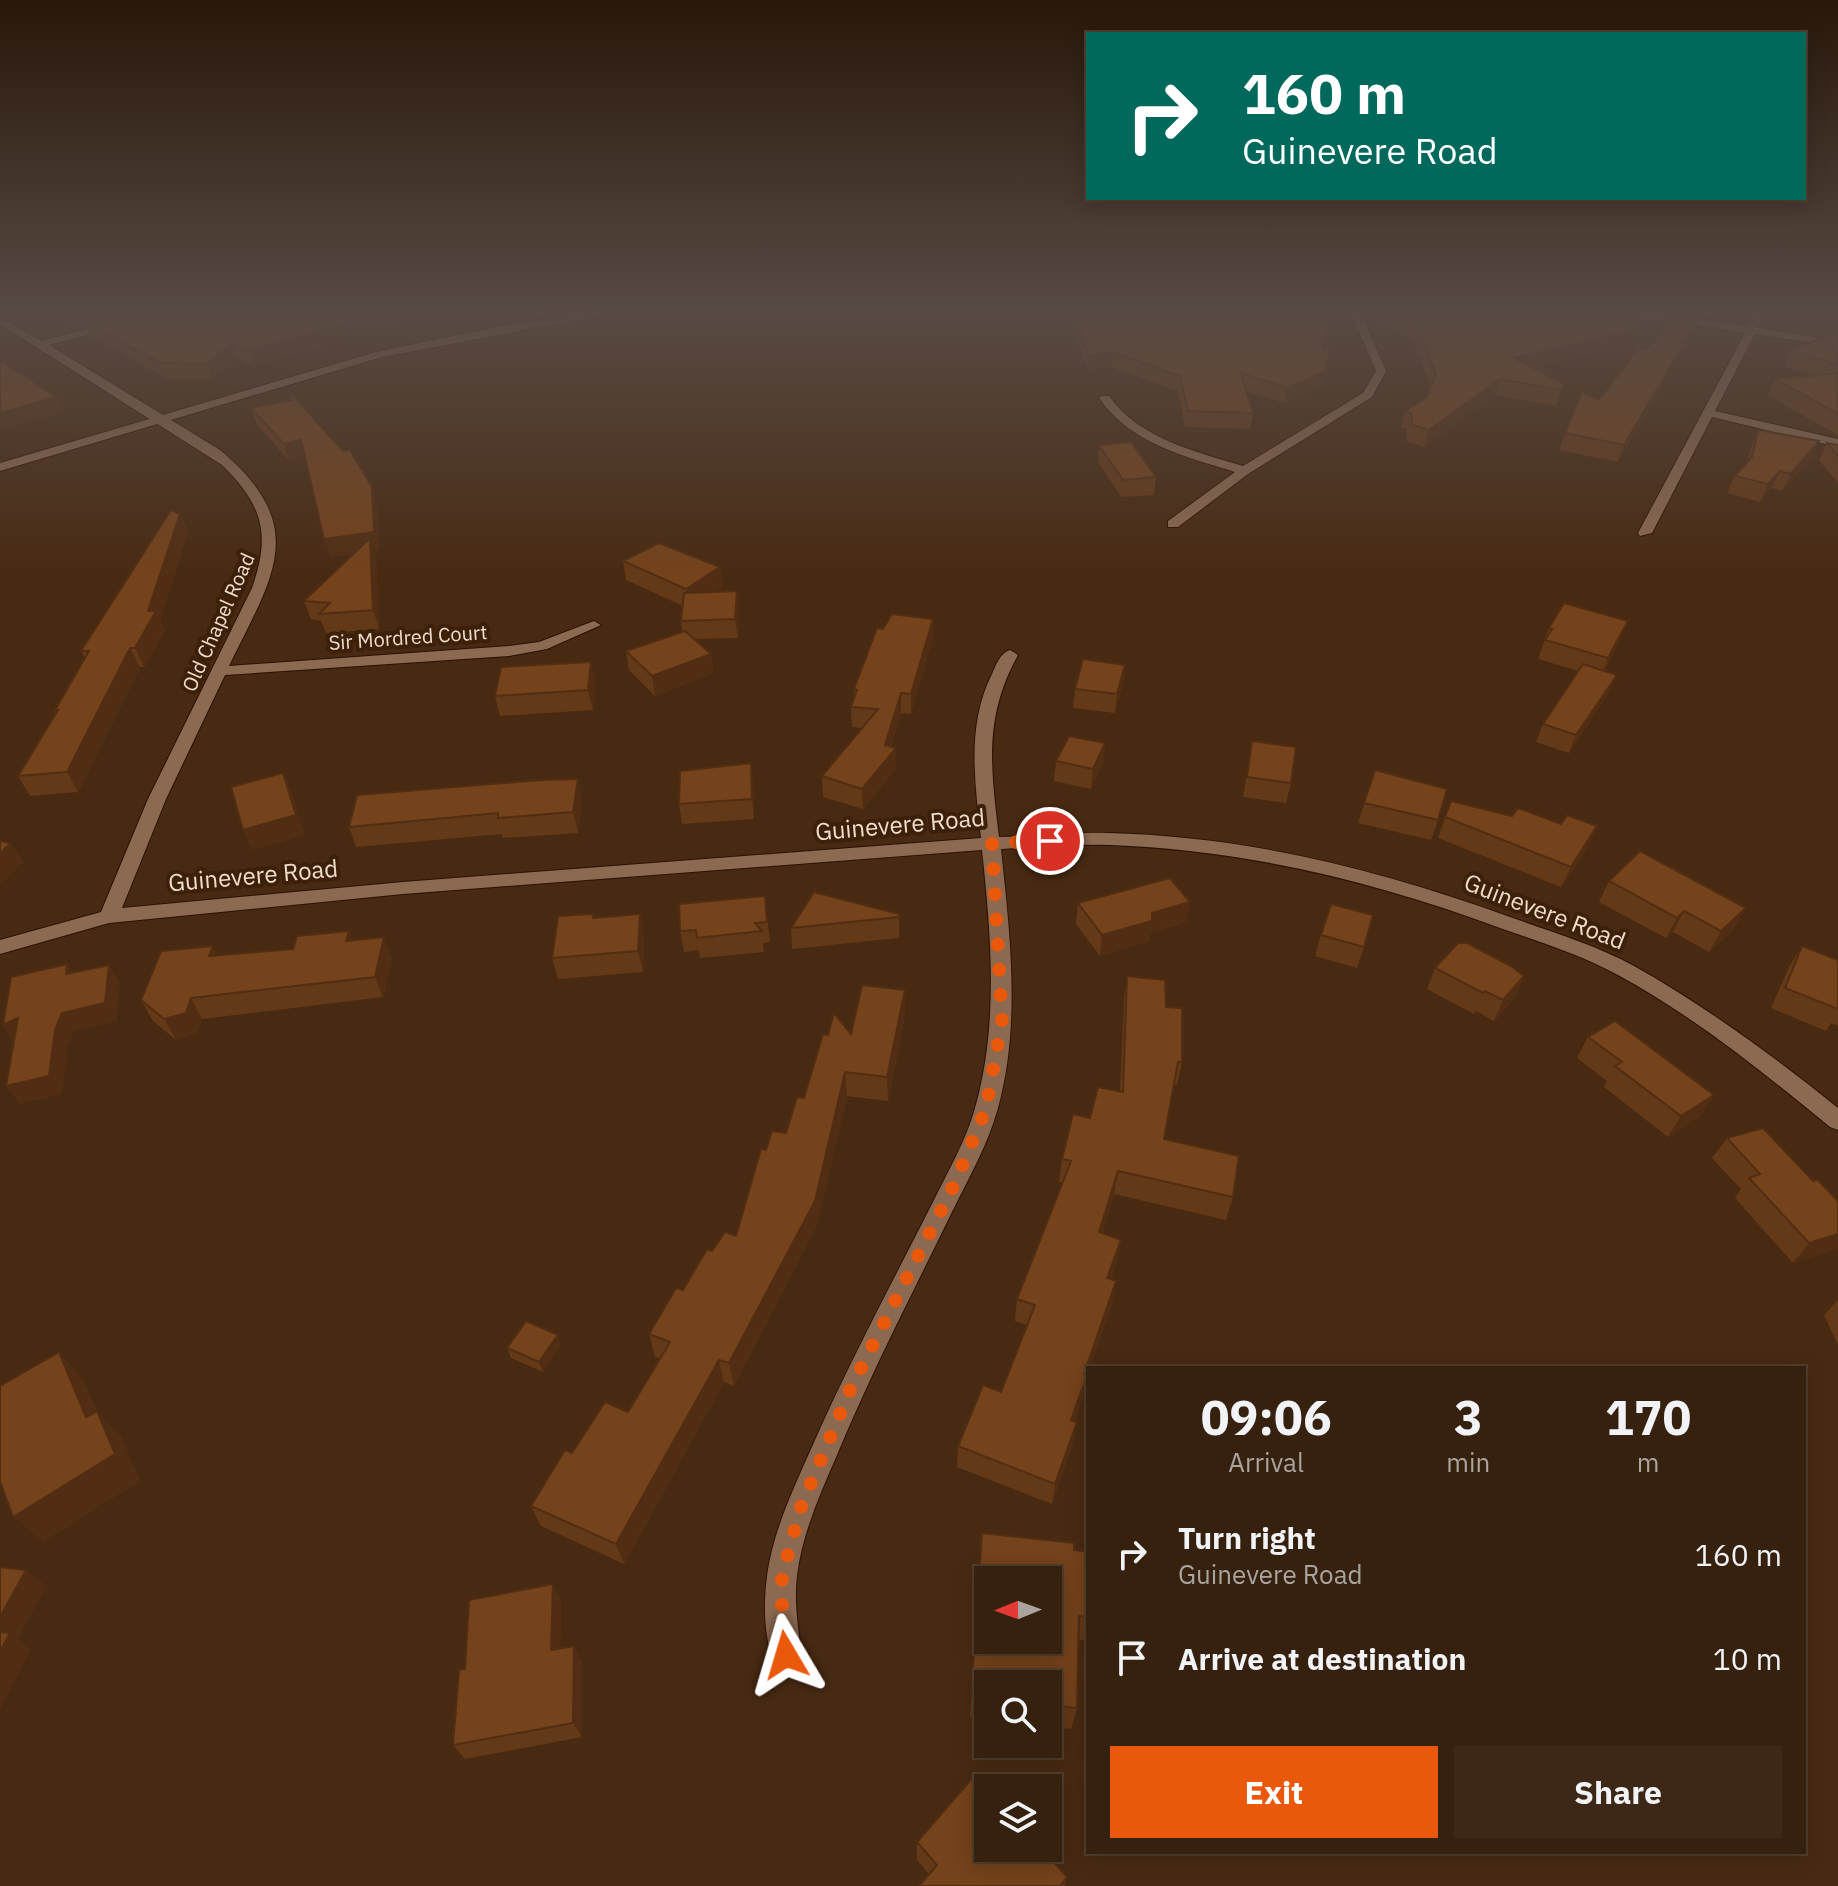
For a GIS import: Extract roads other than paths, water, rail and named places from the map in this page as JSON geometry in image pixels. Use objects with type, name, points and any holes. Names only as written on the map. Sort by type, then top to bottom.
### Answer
[{"type":"street","name":"Old Chapel Road","points":[[109,916],[157,799],[259,588],[270,554],[270,536],[258,500],[233,466],[136,401]]},
{"type":"street","points":[[0,467],[224,401]]},
{"type":"street","points":[[1107,401],[1117,417],[1138,430],[1244,471]]},
{"type":"street","points":[[1173,524],[1244,471],[1358,401]]},
{"type":"street","points":[[1645,533],[1716,401]]},
{"type":"street","points":[[1710,413],[1838,443]]},
{"type":"street","name":"Sir Mordred Court","points":[[220,671],[532,648],[594,625]]},
{"type":"street","points":[[786,1655],[782,1628],[782,1576],[801,1507],[850,1390],[953,1187],[986,1109],[1002,1020],[992,843],[984,786],[983,721],[991,693],[1010,655]]},
{"type":"street","name":"Guinevere Road","points":[[0,947],[109,916],[403,888],[992,843],[1107,839],[1228,848],[1316,865],[1445,900],[1581,950],[1625,970],[1755,1053],[1838,1121]]}]
